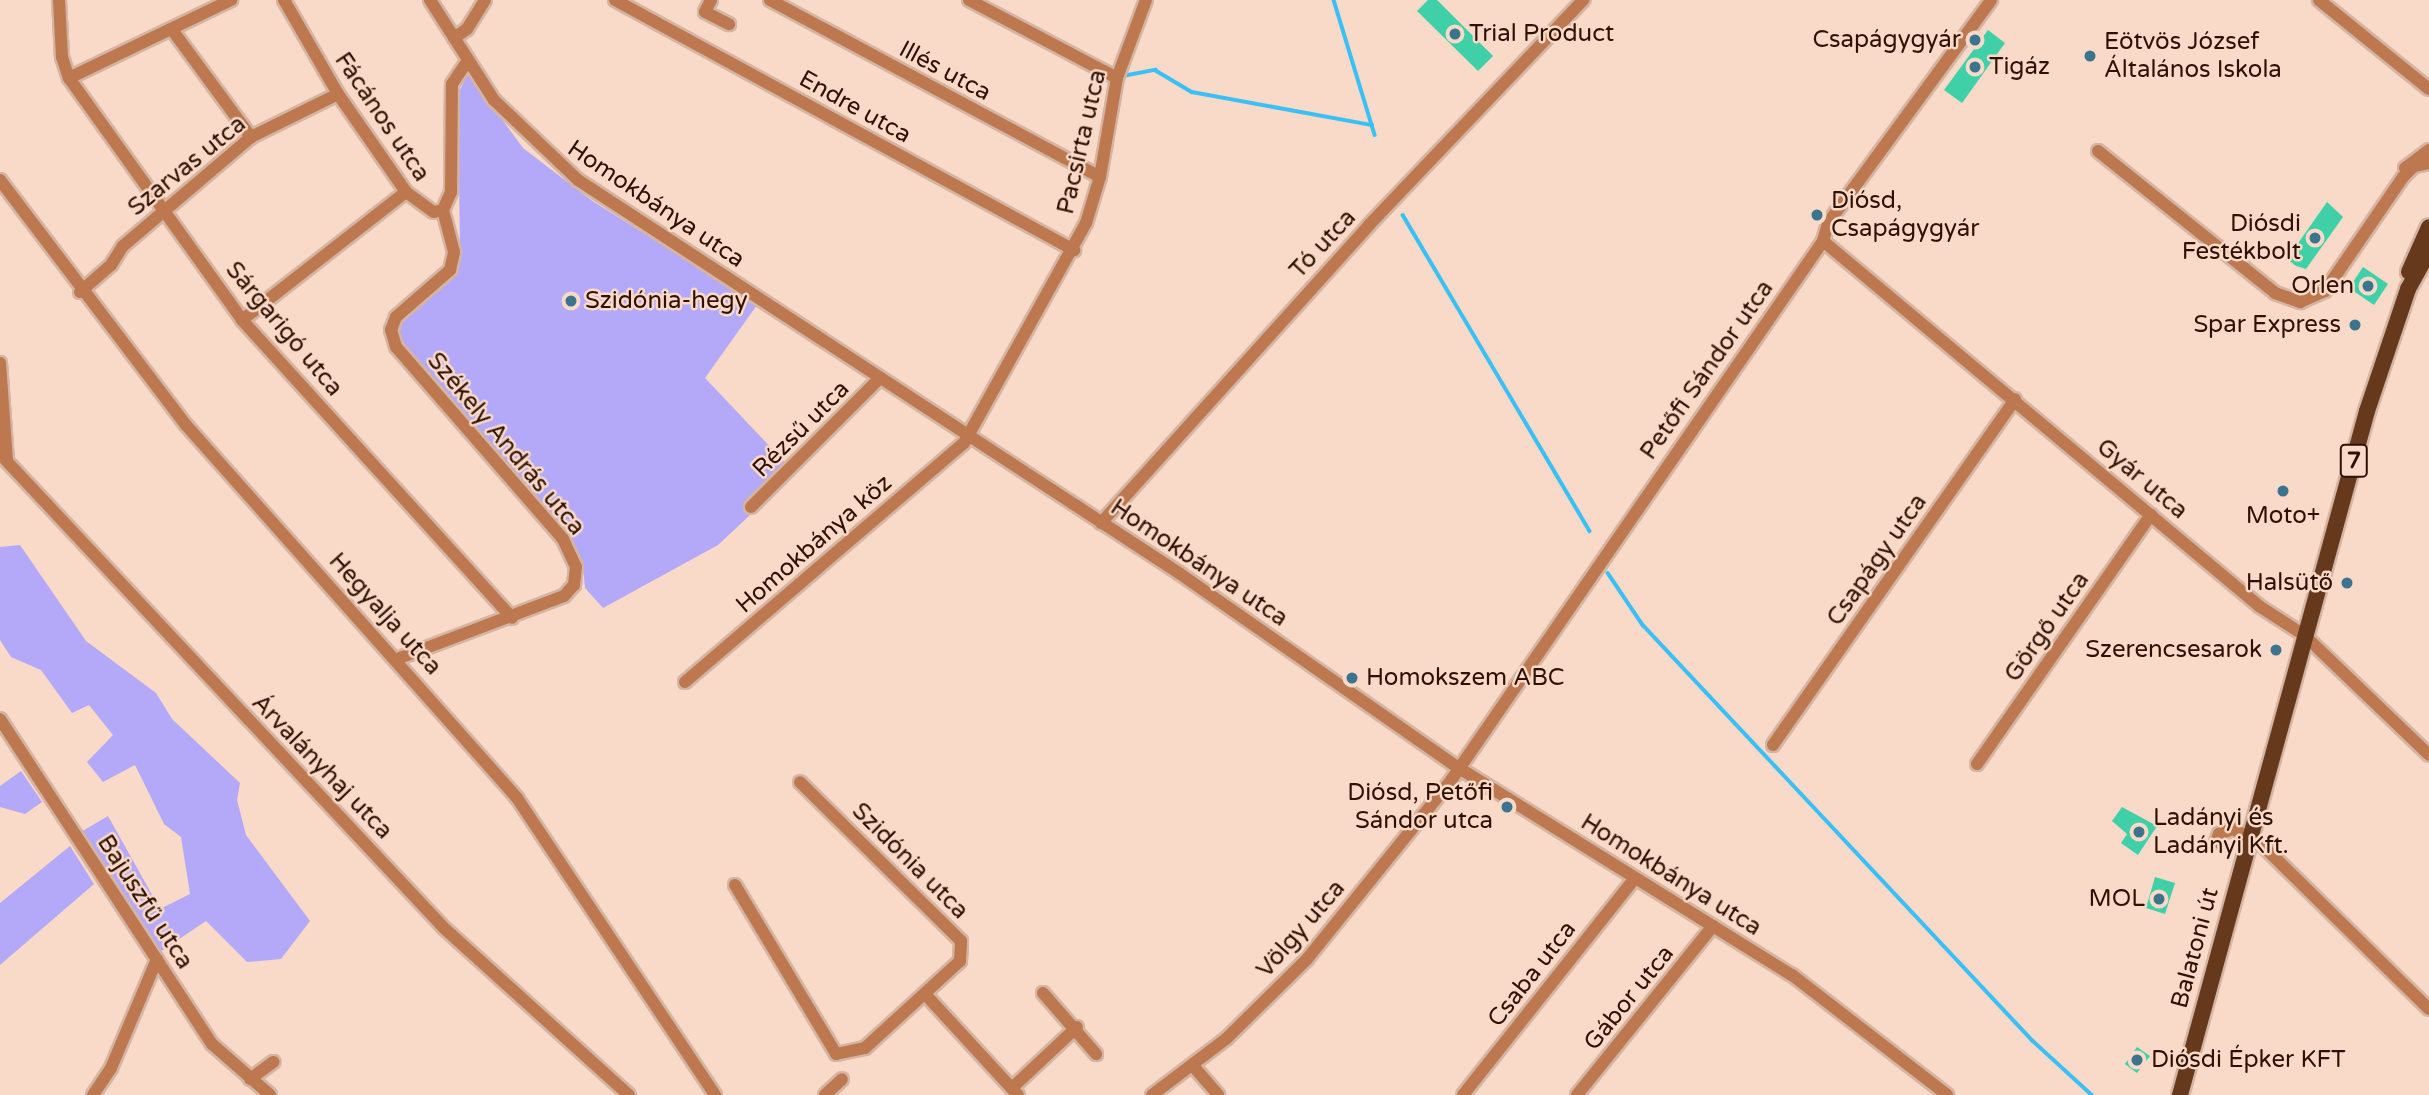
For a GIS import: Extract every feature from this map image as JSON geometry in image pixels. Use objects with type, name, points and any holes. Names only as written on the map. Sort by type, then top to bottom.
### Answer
[{"type":"main road","name":"Balatoni út","points":[[2408,289],[2409,267],[2429,227]]},
{"type":"main road","name":"Balatoni út","points":[[2180,1095],[2304,635],[2408,289],[2429,251]]},
{"type":"street","name":"Sárgarigó utca","points":[[59,0],[62,57],[69,78],[242,320],[512,618]]},
{"type":"street","points":[[69,78],[173,31],[231,0]]},
{"type":"street","name":"Fácános utca","points":[[284,0],[338,94],[406,192],[421,208],[443,210],[451,192],[452,84],[468,60]]},
{"type":"street","name":"Homokbánya utca","points":[[430,0],[468,60],[514,123],[578,180],[1101,523],[1459,768],[1792,975],[1947,1095]]},
{"type":"street","points":[[454,38],[467,29],[485,0]]},
{"type":"street","name":"Endre utca","points":[[615,0],[1074,250]]},
{"type":"street","points":[[711,0],[705,12],[729,24]]},
{"type":"street","name":"Illés utca","points":[[771,0],[1100,177]]},
{"type":"street","points":[[969,0],[1116,78]]},
{"type":"street","name":"Pacsirta utca","points":[[967,435],[1074,250],[1100,177],[1116,78],[1145,0]]},
{"type":"street","name":"Tó utca","points":[[1101,523],[1369,225],[1583,0]]},
{"type":"street","name":"Petőfi Sándor utca","points":[[1459,768],[1823,241],[1828,223],[1992,0]]},
{"type":"street","points":[[2319,0],[2429,89]]},
{"type":"street","points":[[173,31],[251,137]]},
{"type":"street","name":"Szarvas utca","points":[[80,292],[165,209],[251,137],[338,94]]},
{"type":"street","points":[[2403,177],[2410,160],[2429,150]]},
{"type":"street","points":[[2098,151],[2275,293],[2300,302],[2325,291],[2403,177],[2414,166],[2429,163]]},
{"type":"street","name":"Hegyalja utca","points":[[0,180],[80,292],[186,425],[397,659],[517,798],[715,1095]]},
{"type":"street","points":[[242,320],[406,192]]},
{"type":"street","name":"Székely András utca","points":[[397,659],[512,618],[564,596],[574,585],[576,567],[563,538],[396,347],[391,330],[396,317],[450,270],[454,252],[443,210]]},
{"type":"street","name":"Gyár utca","points":[[1823,241],[2259,606],[2304,635],[2429,755]]},
{"type":"street","points":[[0,363],[4,457]]},
{"type":"street","name":"Rézsű utca","points":[[751,507],[880,378]]},
{"type":"street","name":"Csapágy utca","points":[[1773,744],[2015,399]]},
{"type":"street","name":"Homokbánya köz","points":[[685,682],[967,435]]},
{"type":"street","name":"Árvalányhaj utca","points":[[4,457],[444,928],[629,1095]]},
{"type":"street","name":"Görgő utca","points":[[1977,764],[2151,515]]},
{"type":"street","name":"Bajuszfű utca","points":[[0,719],[212,1044],[270,1095]]},
{"type":"street","name":"Völgy utca","points":[[1152,1095],[1194,1067],[1307,959],[1459,768]]},
{"type":"street","name":"Szidónia utca","points":[[735,885],[836,1054],[865,1048],[960,961],[961,941],[800,782]]},
{"type":"street","points":[[2216,842],[2225,831],[2249,835],[2429,1009]]},
{"type":"street","name":"Csaba utca","points":[[1462,1095],[1634,879]]},
{"type":"street","name":"Gábor utca","points":[[1577,1095],[1713,926]]},
{"type":"street","points":[[93,1095],[111,1068],[157,959]]},
{"type":"street","points":[[1043,993],[1077,1027],[1096,1054]]},
{"type":"street","points":[[925,994],[1015,1092],[1077,1027]]},
{"type":"street","points":[[250,1079],[273,1062]]},
{"type":"street","points":[[1194,1067],[1218,1095]]},
{"type":"street","points":[[824,1095],[842,1079]]},
{"type":"shaded area","points":[[468,73],[523,148],[591,200],[757,305],[705,378],[795,473],[718,545],[603,608],[585,588],[583,566],[568,537],[396,346],[403,319],[447,282],[460,252],[458,94]]},
{"type":"shaded area","points":[[20,545],[86,641],[156,693],[172,719],[240,783],[237,800],[246,835],[310,921],[281,959],[247,962],[206,921],[160,952],[81,832],[108,816],[160,909],[190,894],[181,837],[164,824],[135,765],[103,782],[87,762],[113,735],[89,705],[72,713],[41,670],[11,657],[0,640],[0,547]]},
{"type":"shaded area","points":[[21,771],[42,802],[25,814],[0,807],[0,786]]},
{"type":"shaded area","points":[[70,846],[94,884],[0,965],[0,903]]},
{"type":"building","name":"Trial Product","points":[[1428,0],[1437,0],[1493,56],[1478,71],[1417,11]]},
{"type":"building","name":"Tigáz","points":[[1988,30],[2005,43],[1962,103],[1944,90]]},
{"type":"building","name":"Diósdi Festékbolt","points":[[2327,202],[2343,217],[2306,269],[2296,266],[2287,259]]},
{"type":"building","name":"Orlen","points":[[2363,267],[2388,284],[2374,305],[2349,288]]},
{"type":"building","name":"Ladányi és Ladányi Kft.","points":[[2122,807],[2157,826],[2138,855],[2121,843],[2127,834],[2112,821]]},
{"type":"building","name":"MOL","points":[[2155,877],[2175,883],[2165,914],[2146,908]]},
{"type":"building","name":"Diósdi Épker KFT","points":[[2137,1047],[2150,1056],[2137,1073],[2125,1064]]},
{"type":"waterway","points":[[1334,0],[1375,135]]},
{"type":"waterway","points":[[1123,76],[1155,70],[1192,92],[1372,125]]},
{"type":"waterway","points":[[1403,215],[1590,531]]},
{"type":"waterway","points":[[1608,573],[1643,625],[2032,1040],[2092,1095]]},
{"type":"place","name":"Trial Product","points":[[1455,34]]},
{"type":"place","name":"Csapágygyár","points":[[1975,40]]},
{"type":"place","name":"Eötvös József Általános Iskola","points":[[2090,56]]},
{"type":"place","name":"Tigáz","points":[[1975,67]]},
{"type":"place","name":"Diósd, Csapágygyár","points":[[1817,215]]},
{"type":"place","name":"Diósdi Festékbolt","points":[[2315,238]]},
{"type":"place","name":"Orlen","points":[[2368,286]]},
{"type":"place","name":"Szidónia-hegy","points":[[571,301]]},
{"type":"place","name":"Spar Express","points":[[2355,325]]},
{"type":"place","name":"Moto+","points":[[2283,491]]},
{"type":"place","name":"Halsütő","points":[[2347,583]]},
{"type":"place","name":"Szerencsesarok","points":[[2276,650]]},
{"type":"place","name":"Homokszem ABC","points":[[1352,678]]},
{"type":"place","name":"Diósd, Petőfi Sándor utca","points":[[1507,807]]},
{"type":"place","name":"Ladányi és Ladányi Kft.","points":[[2139,832]]},
{"type":"place","name":"MOL","points":[[2159,899]]},
{"type":"place","name":"Diósdi Épker KFT","points":[[2137,1060]]}]
